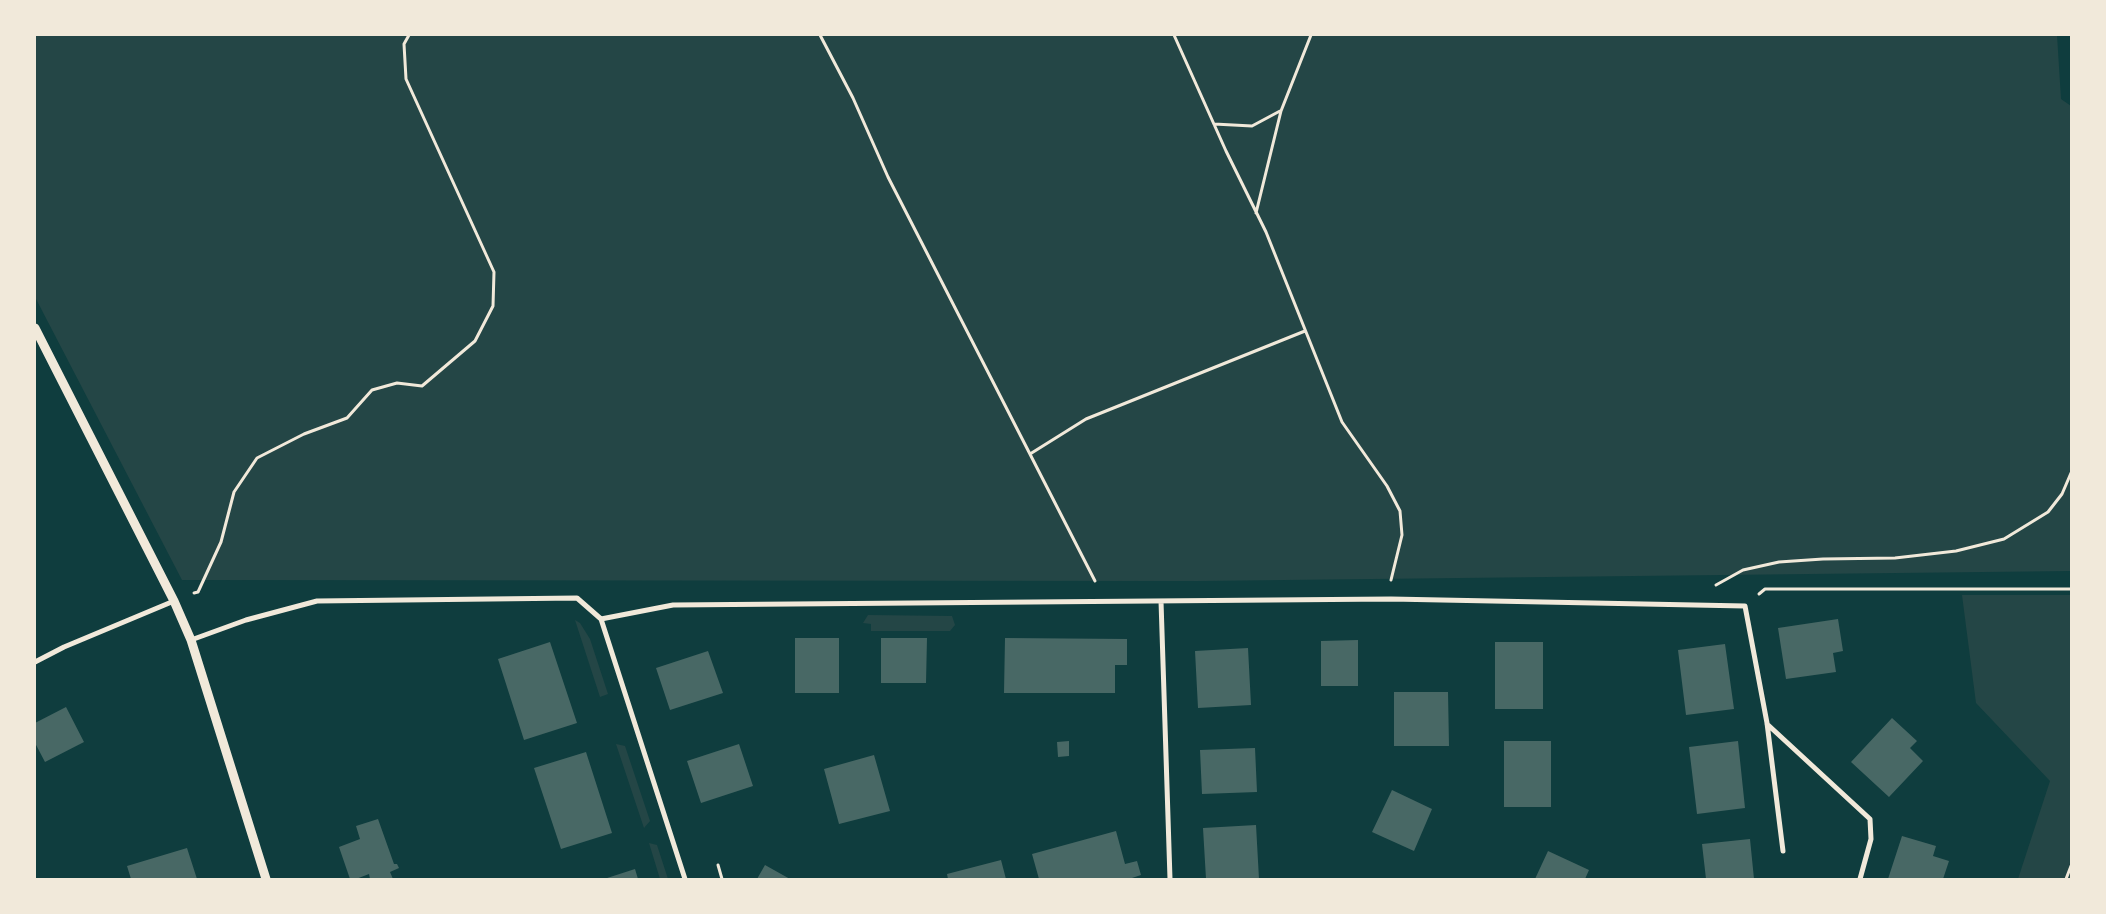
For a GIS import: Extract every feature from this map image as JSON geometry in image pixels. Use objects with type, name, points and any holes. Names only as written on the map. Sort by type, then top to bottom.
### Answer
[{"type":"street","points":[[35,328],[174,601],[191,640],[266,879]]},
{"type":"street","points":[[191,640],[246,620],[317,601],[577,598],[601,619],[685,879]]},
{"type":"street","points":[[601,619],[673,605],[1391,599],[1744,606],[1767,723],[1783,851]]},
{"type":"street","points":[[35,662],[64,647],[174,601]]},
{"type":"street","points":[[1161,601],[1170,879]]},
{"type":"street","points":[[1767,723],[1870,819],[1871,839],[1860,879]]},
{"type":"path","points":[[174,601],[198,592],[221,542],[234,492],[257,458],[304,434],[347,418],[372,390],[397,382],[422,386],[475,342],[493,306],[494,272],[406,79],[404,44],[409,35]]},
{"type":"path","points":[[820,35],[853,98],[888,177],[1105,602]]},
{"type":"path","points":[[1174,35],[1266,232],[1342,422],[1387,486],[1400,511],[1402,535],[1391,575],[1391,599]]},
{"type":"path","points":[[1256,213],[1281,111],[1312,35]]},
{"type":"path","points":[[1214,124],[1252,126],[1281,111]]},
{"type":"path","points":[[1030,454],[1086,419],[1306,332]]},
{"type":"path","points":[[1692,604],[1709,589],[1743,570],[1770,564],[1823,559],[1895,558],[1956,551],[2004,539],[2048,512],[2062,494],[2071,473]]},
{"type":"path","points":[[1744,606],[1765,589],[2071,589]]},
{"type":"path","points":[[718,865],[722,879]]},
{"type":"path","points":[[2066,879],[2071,866]]},
{"type":"shaded area","points":[[35,35],[2057,35],[2061,99],[2071,106],[2071,571],[1198,581],[182,580],[35,297]]},
{"type":"shaded area","points":[[1962,595],[2071,595],[2071,879],[2018,879],[2050,781],[1976,703]]},
{"type":"shaded area","points":[[868,615],[952,616],[955,625],[950,631],[871,631],[871,624],[863,623]]},
{"type":"shaded area","points":[[575,620],[580,623],[590,639],[608,694],[600,697]]},
{"type":"shaded area","points":[[616,744],[625,746],[650,821],[644,828]]},
{"type":"shaded area","points":[[649,843],[657,845],[668,879],[660,879]]},
{"type":"building","points":[[1838,619],[1843,651],[1833,653],[1836,672],[1786,679],[1778,628]]},
{"type":"building","points":[[795,638],[839,638],[839,693],[795,693]]},
{"type":"building","points":[[881,638],[927,638],[926,683],[881,683]]},
{"type":"building","points":[[1005,638],[1127,639],[1127,665],[1115,665],[1115,693],[1004,693]]},
{"type":"building","points":[[1358,640],[1358,686],[1321,686],[1321,641]]},
{"type":"building","points":[[550,642],[577,723],[524,740],[498,659]]},
{"type":"building","points":[[1495,642],[1543,642],[1543,709],[1495,709]]},
{"type":"building","points":[[1725,644],[1734,709],[1686,715],[1678,650]]},
{"type":"building","points":[[1248,648],[1251,705],[1198,708],[1195,651]]},
{"type":"building","points":[[708,651],[723,693],[670,710],[656,668]]},
{"type":"building","points":[[1394,692],[1448,692],[1449,746],[1394,746]]},
{"type":"building","points":[[66,707],[84,742],[45,762],[35,743],[35,723]]},
{"type":"building","points":[[1892,718],[1917,741],[1910,748],[1923,761],[1889,797],[1851,762]]},
{"type":"building","points":[[1069,741],[1069,756],[1058,757],[1057,742]]},
{"type":"building","points":[[1504,741],[1551,741],[1551,807],[1504,807]]},
{"type":"building","points":[[1738,741],[1745,808],[1697,814],[1689,747]]},
{"type":"building","points":[[739,744],[753,786],[701,803],[687,761]]},
{"type":"building","points":[[1255,748],[1257,792],[1202,794],[1200,750]]},
{"type":"building","points":[[586,752],[612,833],[561,849],[534,768]]},
{"type":"building","points":[[874,755],[890,811],[839,824],[824,769]]},
{"type":"building","points":[[1392,790],[1432,809],[1414,851],[1372,832]]},
{"type":"building","points":[[378,819],[394,864],[397,864],[399,868],[390,872],[393,879],[370,879],[369,874],[356,879],[350,879],[339,847],[360,839],[356,826]]},
{"type":"building","points":[[1256,825],[1259,879],[1206,879],[1203,828]]},
{"type":"building","points":[[1116,831],[1125,864],[1137,861],[1141,875],[1129,879],[1039,879],[1032,854]]},
{"type":"building","points":[[1902,836],[1936,846],[1933,856],[1949,861],[1943,879],[1888,879]]},
{"type":"building","points":[[1750,839],[1754,879],[1706,879],[1702,844]]},
{"type":"building","points":[[187,848],[197,879],[131,879],[127,866]]},
{"type":"building","points":[[1548,851],[1589,870],[1585,879],[1535,879]]},
{"type":"building","points":[[1001,860],[1006,879],[948,879],[947,874]]},
{"type":"building","points":[[765,865],[790,879],[757,879]]},
{"type":"building","points":[[635,869],[638,879],[604,879]]}]
